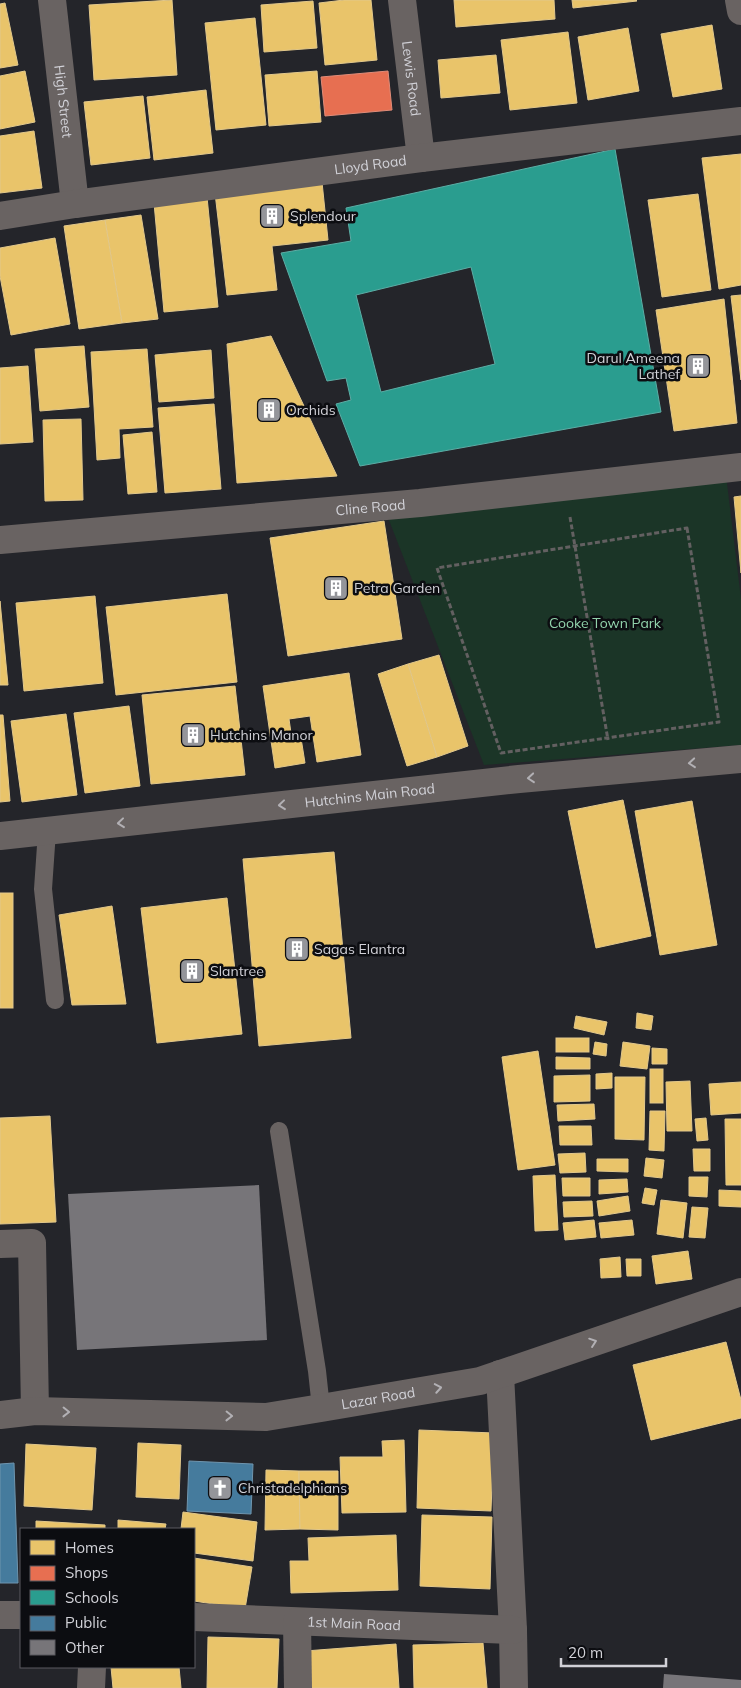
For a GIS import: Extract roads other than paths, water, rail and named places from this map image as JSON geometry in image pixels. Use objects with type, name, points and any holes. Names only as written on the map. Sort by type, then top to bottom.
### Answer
[{"type":"street","name":"High Street","points":[[52,0],[75,204]]},
{"type":"street","name":"Lewis Road","points":[[402,0],[421,158]]},
{"type":"street","points":[[740,0],[741,11]]},
{"type":"street","name":"Lloyd Road","points":[[0,216],[75,204],[421,158],[741,121]]},
{"type":"street","name":"Cline Road","points":[[0,540],[420,503],[741,467]]},
{"type":"street","name":"Hutchins Main Road","points":[[0,836],[519,779],[741,759]]},
{"type":"street","points":[[0,1244],[32,1243],[35,1411]]},
{"type":"street","name":"Lazar Road","points":[[0,1415],[35,1411],[266,1417],[321,1408],[480,1380],[741,1292]]},
{"type":"street","points":[[500,1374],[513,1630],[514,1688]]},
{"type":"street","points":[[0,1615],[20,1615]]},
{"type":"street","name":"1st Main Road","points":[[195,1617],[513,1630]]},
{"type":"street","points":[[297,1622],[298,1688]]},
{"type":"street","points":[[91,1688],[92,1668]]},
{"type":"lane","points":[[47,831],[43,889],[55,1000]]},
{"type":"lane","points":[[279,1131],[317,1371],[321,1408]]},
{"type":"place","name":"Splendour","points":[[272,216]]},
{"type":"place","name":"Darul Ameena Lathef","points":[[698,366]]},
{"type":"place","name":"Orchids","points":[[269,410]]},
{"type":"place","name":"Petra Garden","points":[[336,588]]},
{"type":"place","name":"Hutchins Manor","points":[[193,735]]},
{"type":"place","name":"Sagas Elantra","points":[[297,949]]},
{"type":"place","name":"Slantree","points":[[192,971]]},
{"type":"place","name":"Christadelphians","points":[[220,1488]]},
{"type":"park label","name":"Cooke Town Park","points":[[605,623]]}]
